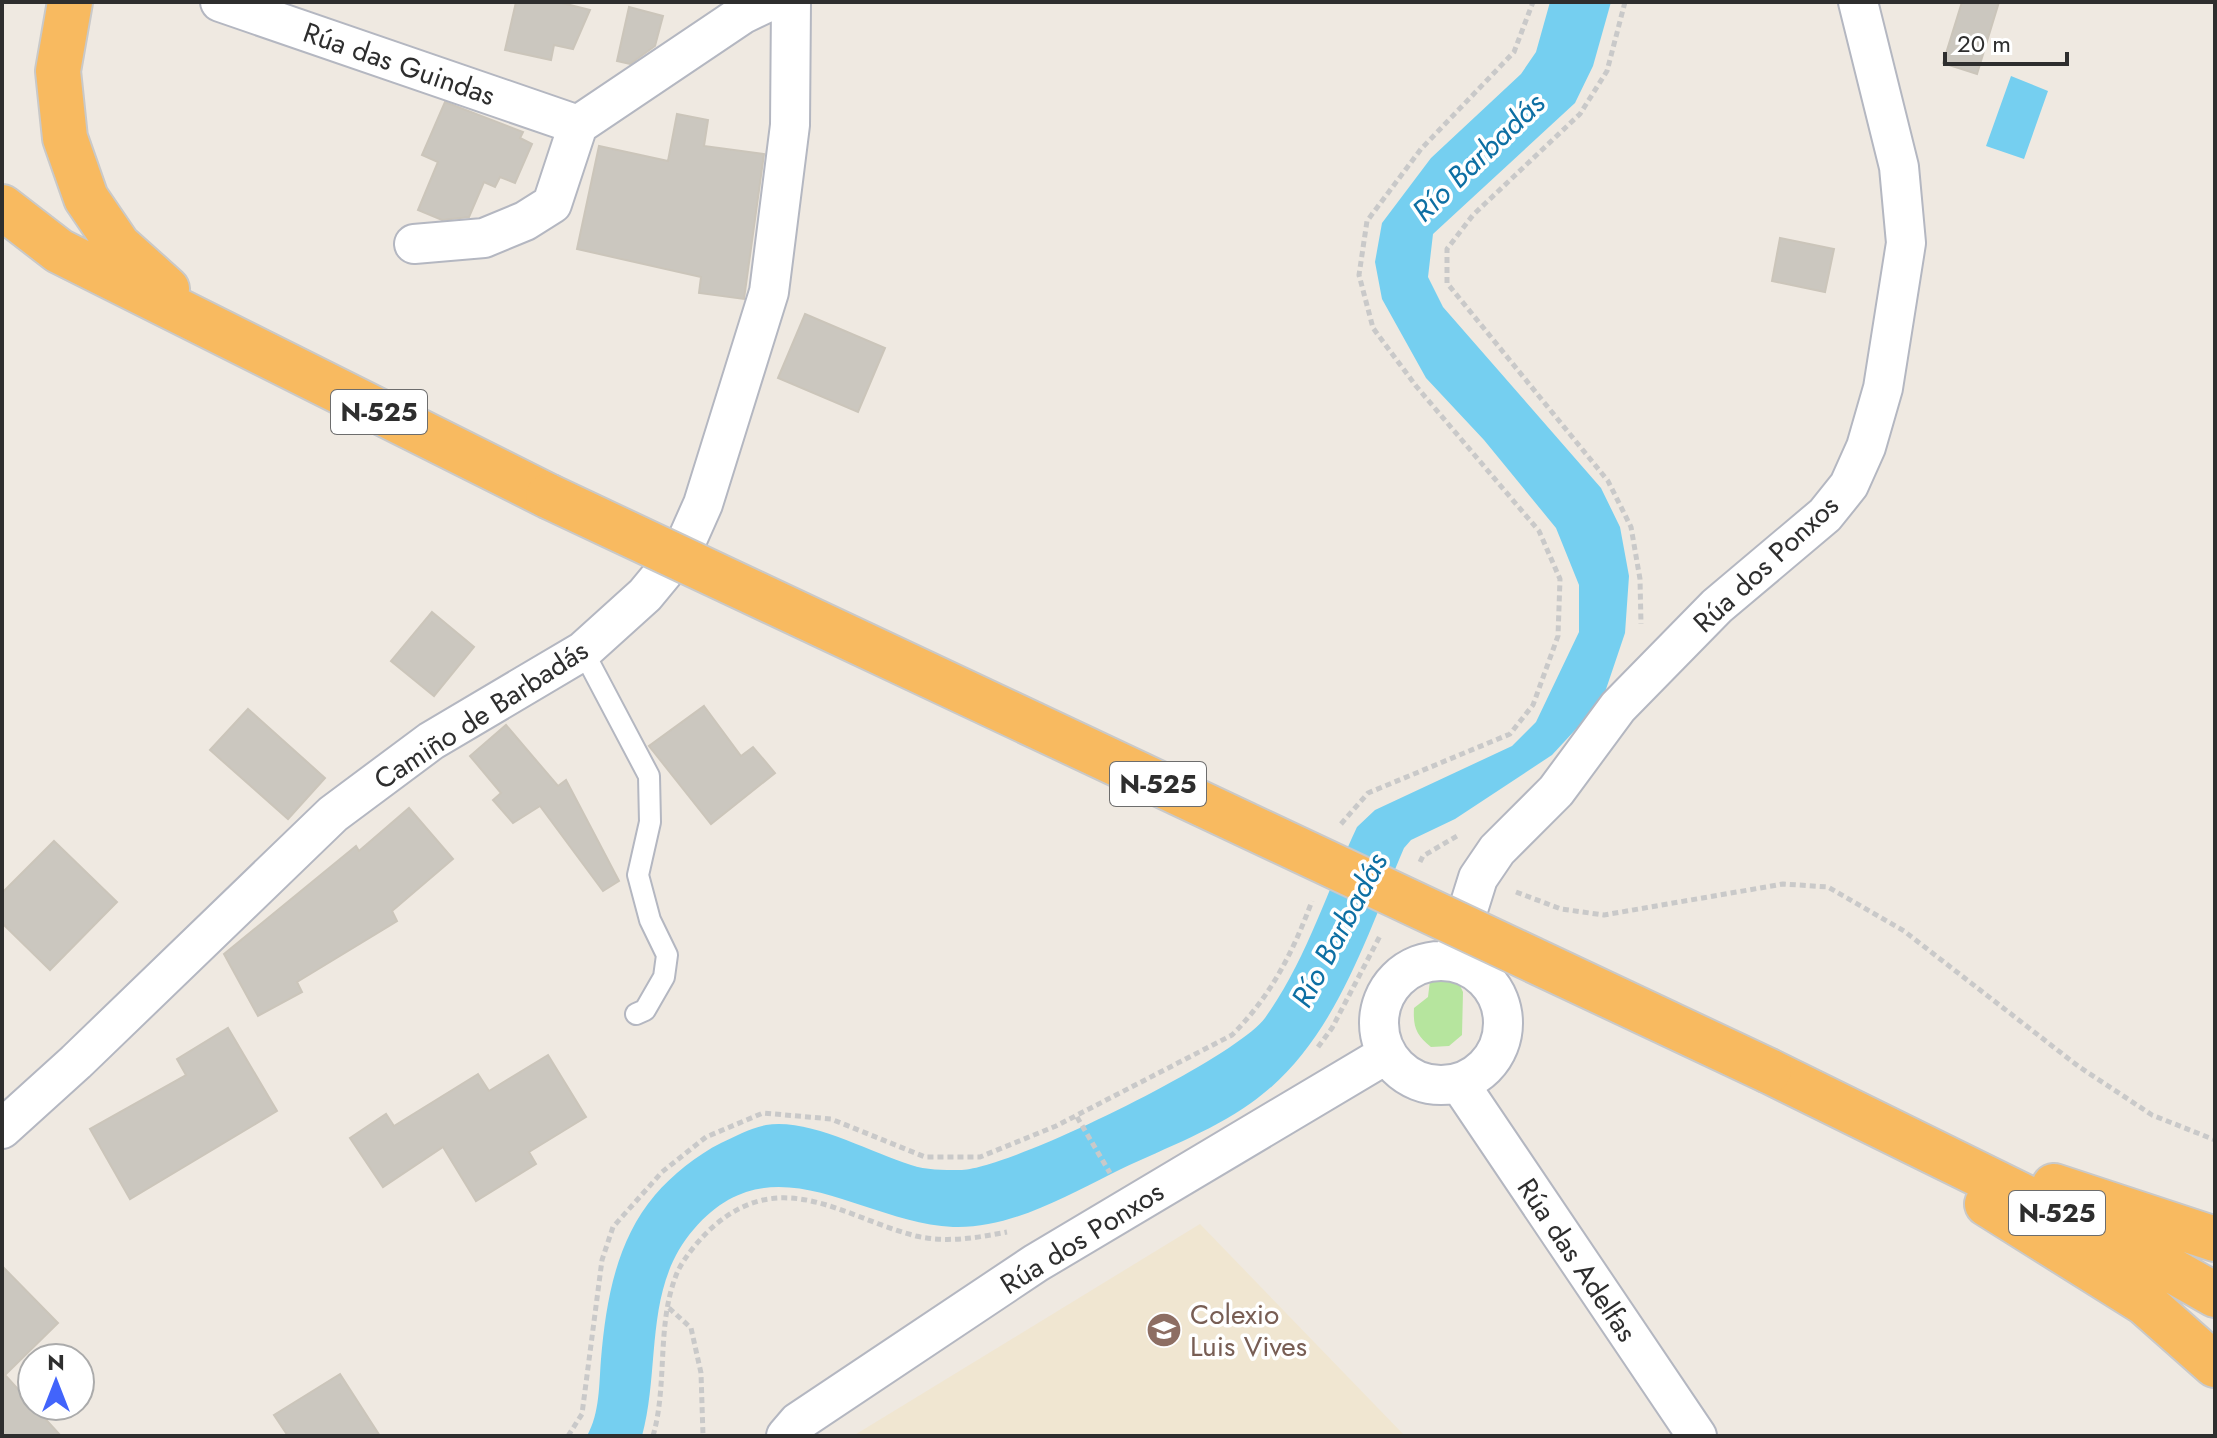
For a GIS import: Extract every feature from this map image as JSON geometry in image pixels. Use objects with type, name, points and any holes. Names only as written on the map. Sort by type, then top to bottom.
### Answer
[{"type":"highway","points":[[70,2],[58,71],[65,138],[86,198],[118,245],[210,328]]},
{"type":"highway","name":"N-525","points":[[2,207],[59,251],[548,496],[1769,1071],[2157,1262],[2215,1295]]},
{"type":"highway","points":[[1897,1134],[2215,1239]]},
{"type":"highway","points":[[1897,1134],[2010,1221],[2145,1303],[2215,1365]]},
{"type":"street","name":"Rúa das Guindas","points":[[220,2],[578,125]]},
{"type":"street","points":[[414,244],[484,238],[525,221],[552,204],[578,125],[743,14],[768,2]]},
{"type":"street","name":"Camiño de Barbadás","points":[[2,1129],[76,1062],[333,814],[431,741],[583,651],[645,595],[683,549],[703,504],[769,292],[790,125],[791,2]]},
{"type":"street","name":"Rúa dos Ponxos","points":[[1452,961],[1478,878],[1497,850],[1556,791],[1618,707],[1717,606],[1825,515],[1849,485],[1866,447],[1883,388],[1906,243],[1899,167],[1858,2]]},
{"type":"street","points":[[1431,961],[1452,961],[1471,968],[1488,981],[1499,999],[1504,1019],[1502,1040],[1493,1059],[1478,1073],[1459,1083],[1426,1084],[1397,1067],[1387,1054],[1380,1036],[1379,1015],[1384,996],[1396,979],[1412,967],[1431,961]]},
{"type":"street","name":"Rúa dos Ponxos","points":[[786,1436],[798,1422],[1036,1263],[1387,1054]]},
{"type":"street","name":"Rúa das Adelfas","points":[[1459,1083],[1697,1436]]},
{"type":"lane","points":[[583,651],[649,776],[650,822],[638,875],[650,920],[667,955],[664,977],[645,1010],[636,1014]]},
{"type":"path","points":[[1478,878],[1561,909],[1604,915],[1783,884],[1828,887],[1904,931],[2078,1066],[2140,1107],[2215,1140]]},
{"type":"path","points":[[1076,1116],[1111,1174]]},
{"type":"path","points":[[668,1307],[691,1328],[701,1373],[703,1436]]},
{"type":"shaded area","name":"Colexio Luis Vives","points":[[1200,1224],[1405,1436],[853,1436]]},
{"type":"green space","points":[[1438,969],[1454,973],[1463,992],[1462,1035],[1449,1046],[1431,1047],[1416,1030],[1414,1008],[1428,997],[1431,972]]},
{"type":"water","name":"Río Barbadás","points":[[1550,2],[1611,2],[1593,66],[1575,103],[1433,234],[1428,277],[1443,307],[1601,488],[1620,527],[1629,576],[1625,633],[1602,701],[1552,755],[1455,819],[1411,840],[1404,848],[1361,953],[1326,1020],[1305,1051],[1280,1079],[1251,1103],[1200,1133],[1054,1202],[994,1223],[953,1227],[918,1222],[818,1192],[786,1187],[755,1190],[724,1203],[694,1229],[678,1252],[667,1276],[660,1302],[648,1410],[642,1436],[587,1436],[597,1408],[606,1315],[622,1252],[655,1195],[694,1159],[749,1130],[783,1124],[820,1131],[917,1167],[959,1170],[1023,1152],[1168,1084],[1212,1059],[1265,1018],[1304,949],[1357,827],[1375,810],[1512,746],[1536,722],[1579,632],[1579,585],[1556,528],[1484,440],[1426,378],[1382,299],[1375,262],[1382,223],[1431,158],[1521,74],[1536,52]]},
{"type":"water","points":[[2011,76],[2048,91],[2024,159],[1986,146]]},
{"type":"building","points":[[516,2],[558,2],[590,10],[573,49],[554,45],[551,60],[505,50]]},
{"type":"building","points":[[1962,2],[1999,2],[1977,74],[1943,63]]},
{"type":"building","points":[[629,7],[663,16],[655,46],[630,64],[617,61]]},
{"type":"building","points":[[445,102],[523,132],[520,138],[532,144],[515,183],[500,177],[495,187],[484,182],[469,217],[442,220],[418,210],[438,162],[422,155]]},
{"type":"building","points":[[677,114],[708,120],[704,146],[764,154],[744,299],[699,293],[701,277],[577,249],[599,146],[668,161]]},
{"type":"building","points":[[1780,238],[1834,249],[1825,292],[1772,281]]},
{"type":"building","points":[[805,314],[885,348],[858,412],[778,378]]},
{"type":"building","points":[[432,612],[474,647],[434,696],[391,661]]},
{"type":"building","points":[[704,706],[741,756],[753,747],[775,773],[711,824],[649,746]]},
{"type":"building","points":[[248,709],[325,778],[288,819],[210,750]]},
{"type":"building","points":[[506,725],[558,786],[566,780],[619,881],[603,891],[540,806],[513,823],[493,800],[501,793],[470,756]]},
{"type":"building","points":[[409,808],[453,859],[392,911],[397,921],[297,982],[302,992],[258,1016],[224,954],[356,846],[359,851]]},
{"type":"building","points":[[54,841],[117,902],[50,970],[2,923],[2,893]]},
{"type":"building","points":[[228,1028],[277,1111],[130,1199],[90,1129],[186,1075],[177,1059]]},
{"type":"building","points":[[548,1055],[586,1117],[529,1152],[536,1164],[476,1201],[443,1147],[383,1187],[350,1138],[386,1114],[394,1126],[478,1074],[489,1091]]},
{"type":"building","points":[[2,1266],[58,1323],[39,1342],[16,1342],[16,1364],[5,1375],[16,1387],[16,1422],[48,1422],[61,1436],[2,1436]]},
{"type":"building","points":[[340,1374],[380,1436],[288,1436],[274,1415]]},
{"type":"place","name":"Colexio Luis Vives","points":[[1164,1330]]}]
